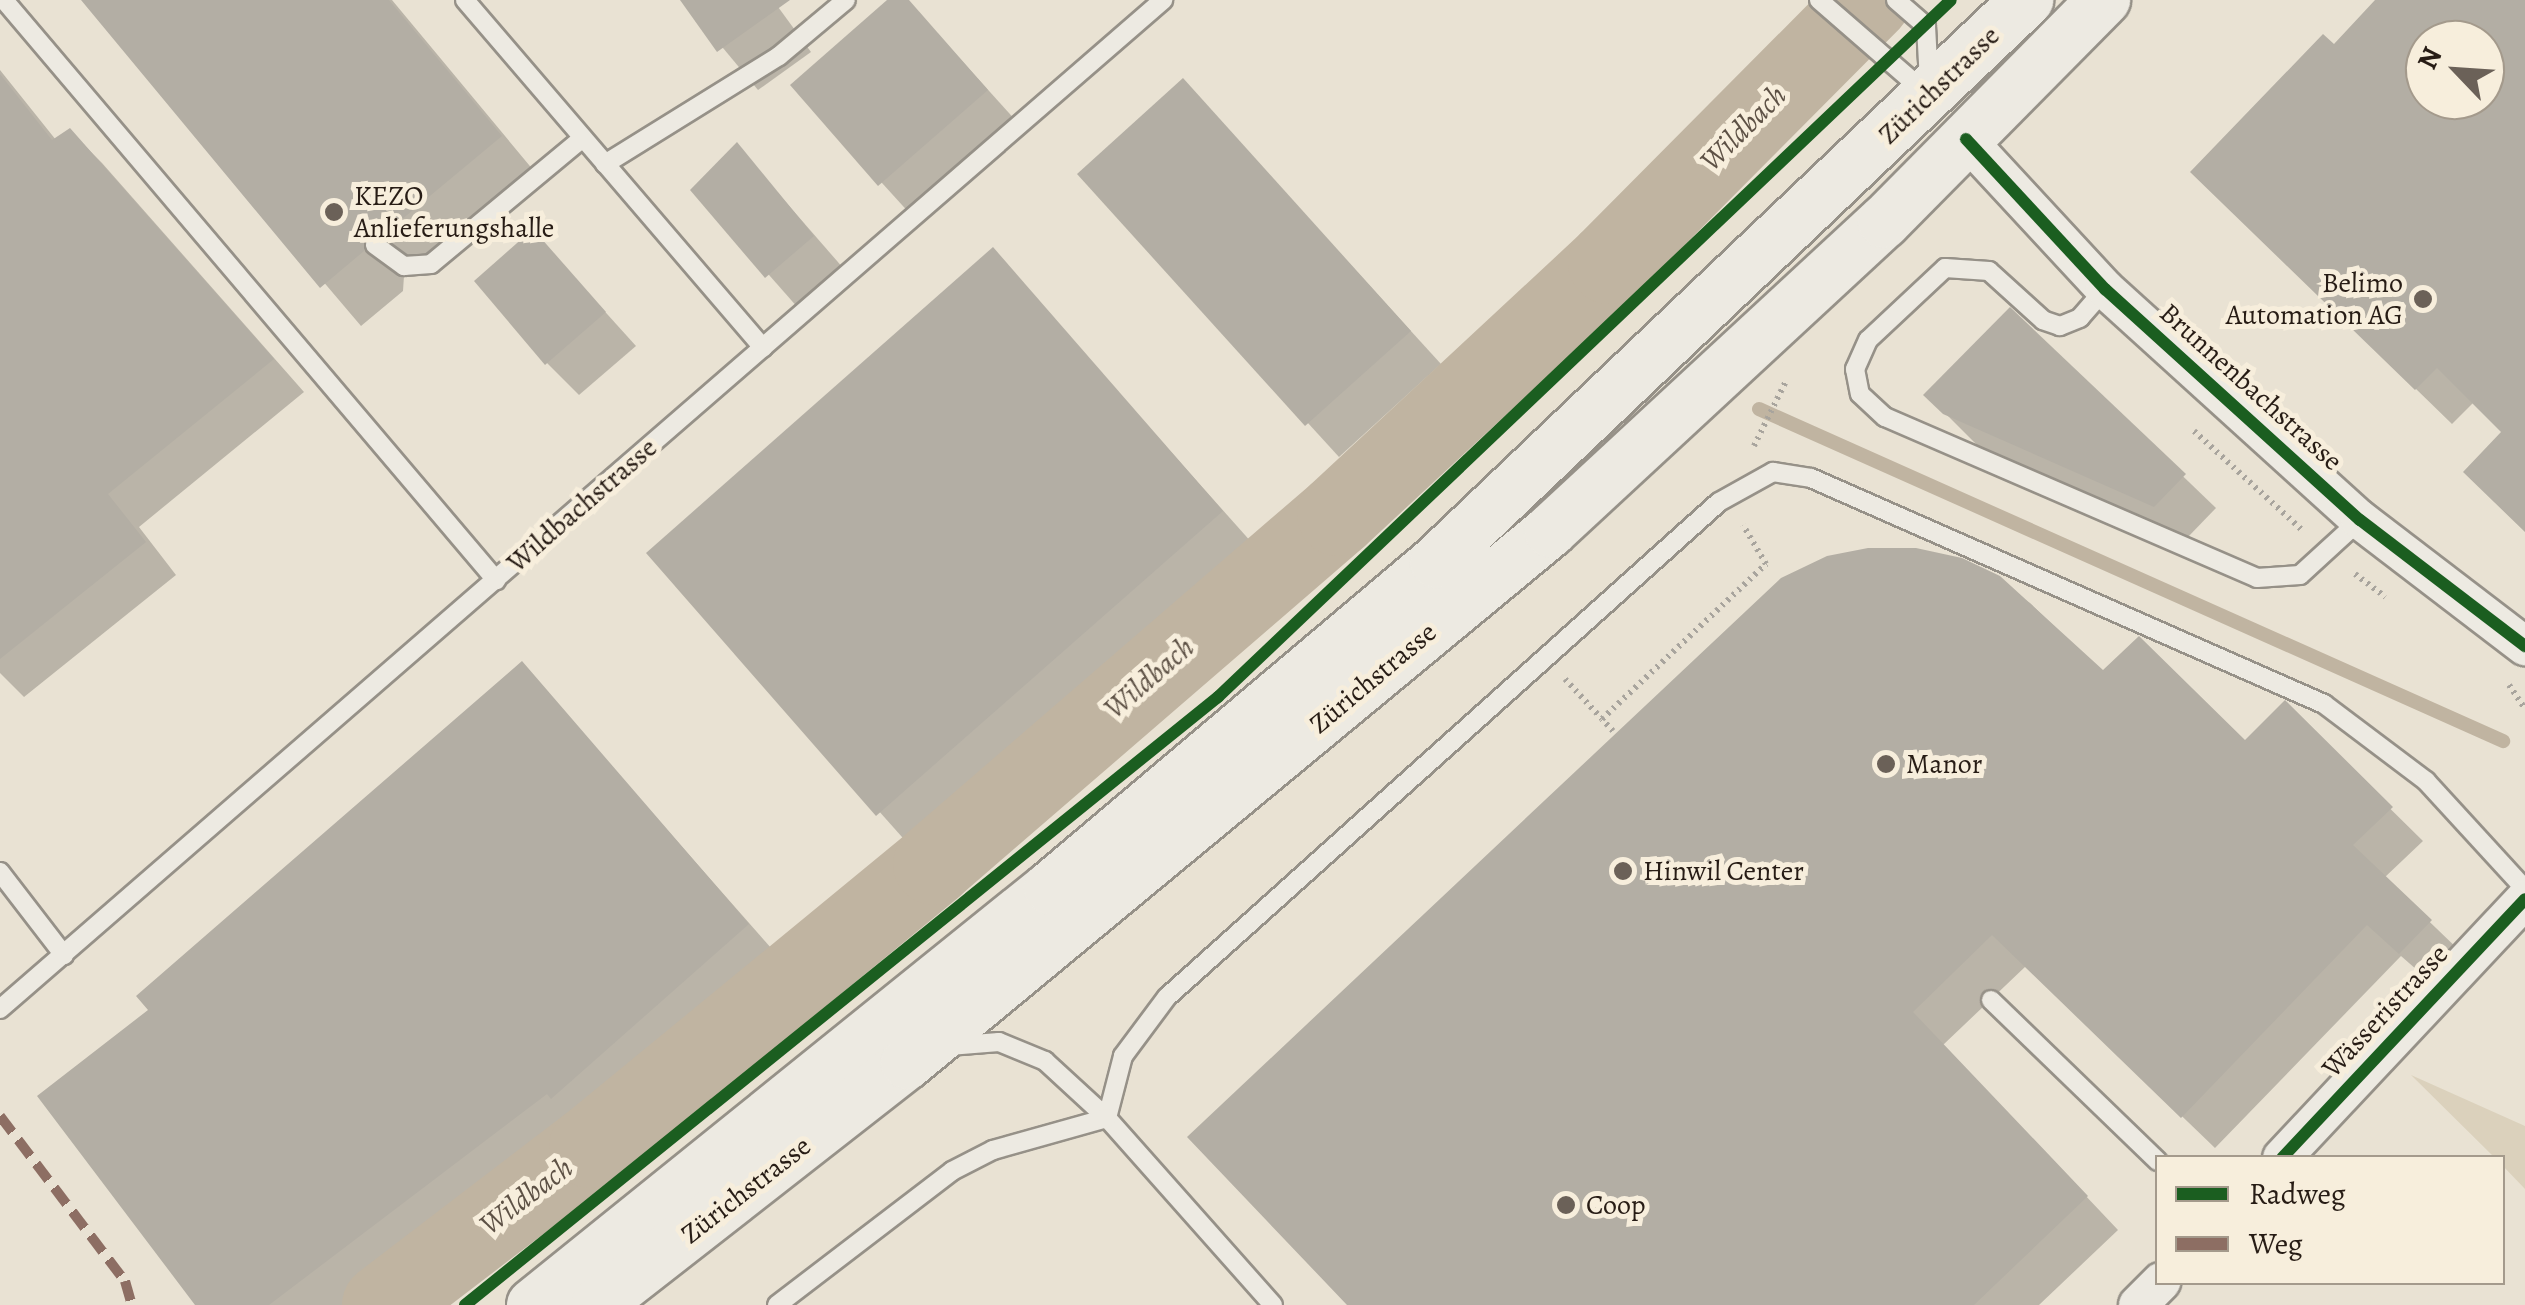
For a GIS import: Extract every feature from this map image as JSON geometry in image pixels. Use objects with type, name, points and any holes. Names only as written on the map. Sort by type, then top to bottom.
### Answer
[{"type":"main road","name":"Zürichstrasse","points":[[533,1305],[1050,888],[1436,562],[2027,0]]},
{"type":"main road","name":"Zürichstrasse","points":[[597,1305],[907,1063],[1550,531],[1966,139],[2104,0]]},
{"type":"main road","points":[[1930,96],[1966,139]]},
{"type":"street","name":"Brunnenbachstrasse","points":[[1966,139],[2106,289],[2360,520],[2525,646]]},
{"type":"street","name":"Wässeristrasse","points":[[2285,1155],[2525,900]]},
{"type":"street","points":[[2138,1305],[2158,1285]]},
{"type":"lane","points":[[4,0],[496,580]]},
{"type":"lane","points":[[464,0],[762,348]]},
{"type":"lane","points":[[605,164],[778,56],[846,0]]},
{"type":"lane","name":"Wildbachstrasse","points":[[0,1009],[1163,0]]},
{"type":"lane","points":[[1896,0],[1920,16],[1930,96]]},
{"type":"lane","points":[[1823,4],[1877,55],[1930,96]]},
{"type":"lane","points":[[375,245],[404,266],[431,264],[583,138]]},
{"type":"lane","points":[[2106,289],[2080,318],[2060,326],[2043,320],[1989,271],[1945,268],[1868,340],[1855,369],[1860,394],[1885,417],[2257,578],[2288,581],[2300,575],[2360,520]]},
{"type":"lane","points":[[1107,1118],[1122,1056],[1167,997],[1548,661],[1718,502],[1753,479],[1782,472],[1811,478],[2324,704],[2426,782],[2525,889]]},
{"type":"lane","points":[[0,872],[64,954]]},
{"type":"lane","points":[[1991,1000],[2155,1159]]},
{"type":"lane","points":[[907,1063],[963,1044],[1012,1045],[1045,1062],[1107,1118],[1273,1305]]},
{"type":"lane","points":[[778,1305],[962,1165],[1107,1118]]},
{"type":"path","points":[[1761,433],[1786,382]]},
{"type":"path","points":[[1602,719],[1766,564],[1742,523],[1753,479]]},
{"type":"path","points":[[1548,661],[1614,731]]},
{"type":"shaded area","points":[[2411,1075],[2525,1126],[2525,1189],[2505,1168],[2505,1155],[2492,1155]]},
{"type":"building","name":"KEZO Anlieferungshalle","points":[[81,0],[389,0],[502,136],[383,235],[366,237],[364,251],[320,288]]},
{"type":"building","points":[[680,0],[790,0],[717,52]]},
{"type":"building","points":[[887,0],[909,0],[988,90],[878,186],[790,85]]},
{"type":"building","name":"Belimo Automation AG","points":[[2375,0],[2525,0],[2525,532],[2463,472],[2501,432],[2437,368],[2415,390],[2190,172],[2323,34],[2334,44]]},
{"type":"building","points":[[0,74],[52,140],[70,128],[274,359],[108,494],[146,542],[0,659]]},
{"type":"building","points":[[1183,78],[1411,331],[1305,426],[1077,174]]},
{"type":"building","points":[[737,142],[814,236],[765,278],[690,190]]},
{"type":"building","points":[[533,229],[606,312],[545,365],[474,281]]},
{"type":"building","points":[[993,247],[1223,511],[876,816],[646,553]]},
{"type":"building","points":[[2010,307],[2186,474],[2154,507],[1943,414],[1923,395]]},
{"type":"building","points":[[1868,548],[1916,548],[1962,558],[2000,576],[2103,670],[2139,636],[2245,740],[2285,700],[2393,807],[2353,845],[2432,920],[2399,954],[2367,925],[2181,1118],[1992,935],[1913,1012],[2088,1196],[1974,1305],[1347,1305],[1187,1137],[1781,578],[1827,556]]},
{"type":"building","points":[[522,661],[749,924],[551,1099],[547,1094],[269,1305],[195,1305],[37,1096],[148,1010],[136,996]]},
{"type":"waterway","name":"Wildbach","points":[[383,1305],[590,1147],[934,864],[1338,515],[1609,263],[1870,0]]},
{"type":"waterway","points":[[1759,409],[2503,741]]},
{"type":"marked path","points":[[0,1116],[125,1281],[132,1305]]},
{"type":"cycle path","points":[[465,1305],[1218,697],[1951,0]]},
{"type":"cycle path","points":[[1966,139],[2105,289],[2360,520],[2525,646]]},
{"type":"cycle path","points":[[2285,1155],[2525,899]]},
{"type":"place","name":"KEZO Anlieferungshalle","points":[[334,212]]},
{"type":"place","name":"Belimo Automation AG","points":[[2423,299]]},
{"type":"place","name":"Manor","points":[[1886,764]]},
{"type":"place","name":"Hinwil Center","points":[[1623,871]]},
{"type":"place","name":"Coop","points":[[1566,1205]]}]
